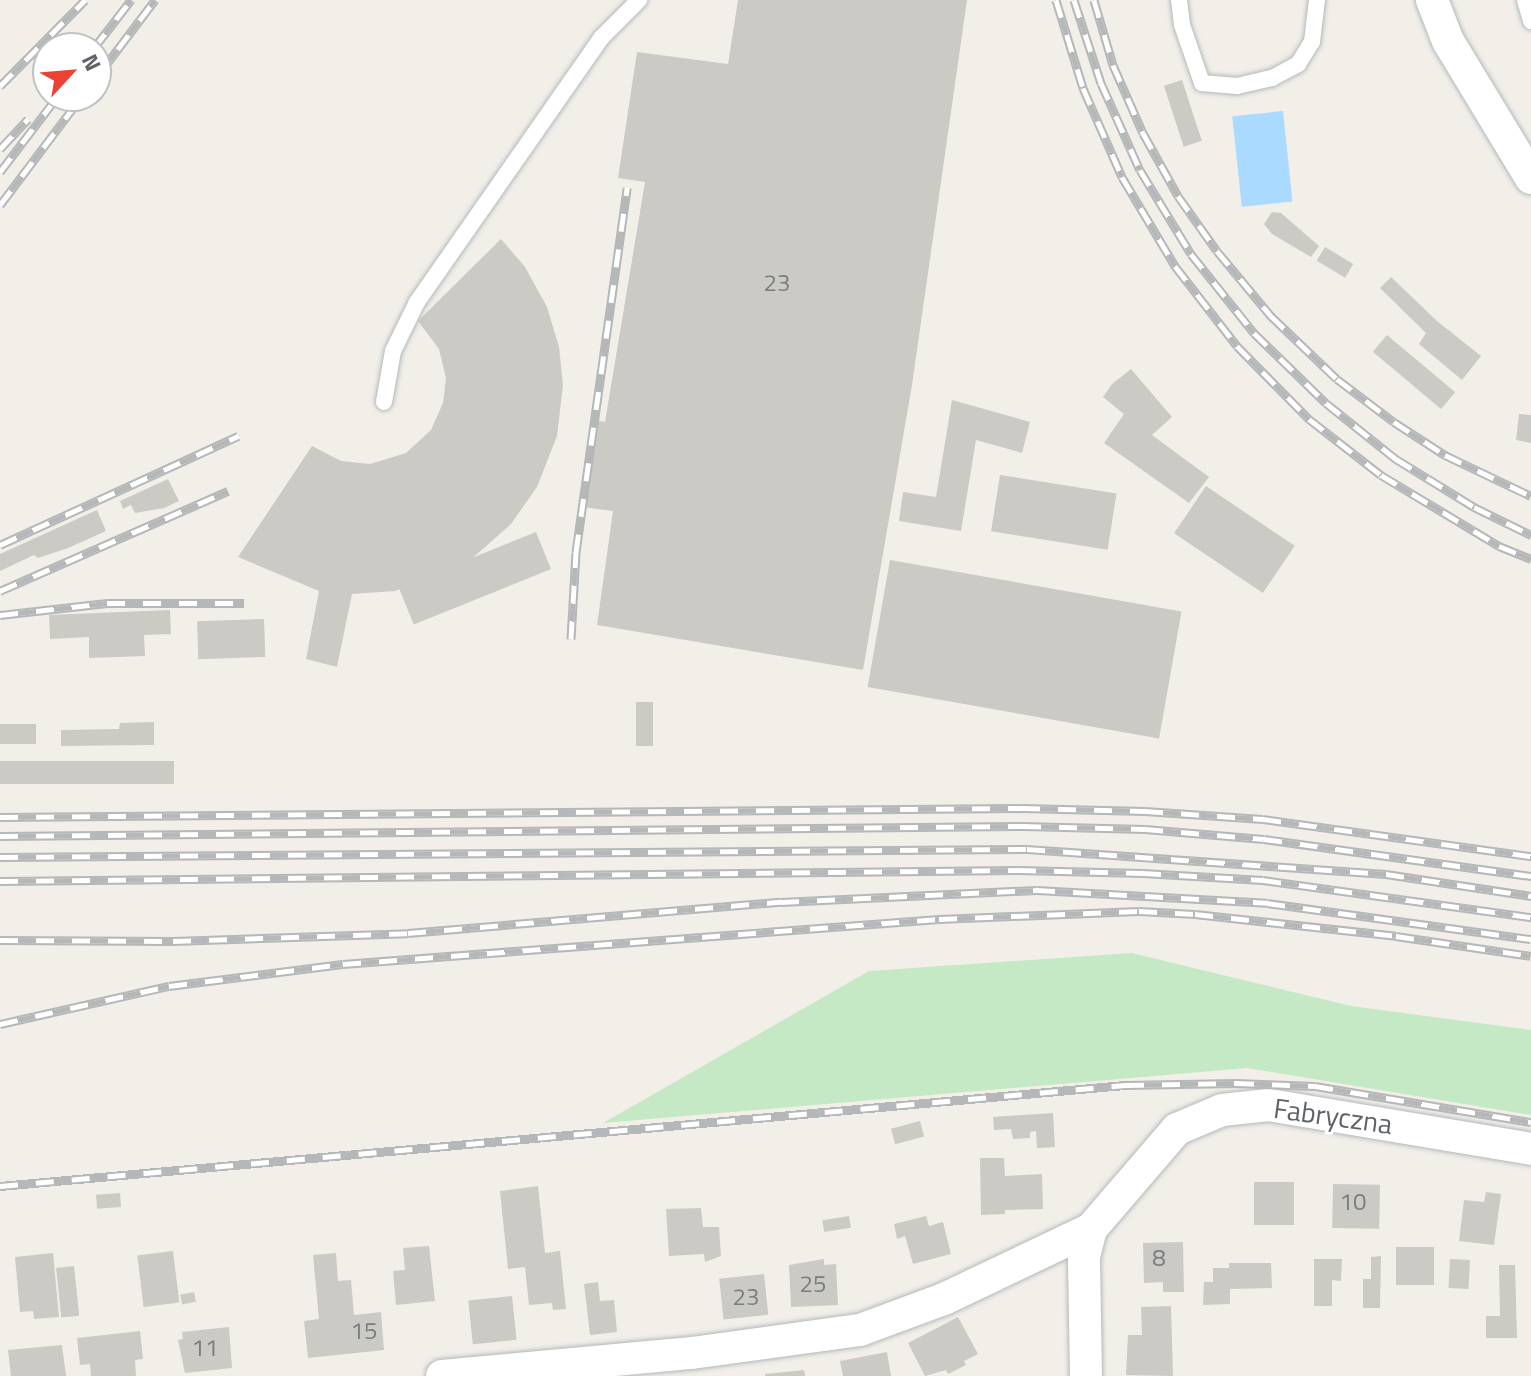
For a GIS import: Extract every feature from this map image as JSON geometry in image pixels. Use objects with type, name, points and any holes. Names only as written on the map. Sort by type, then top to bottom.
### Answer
[{"type":"street","points":[[1432,0],[1448,41],[1531,178]]},
{"type":"street","name":"Fabryczna","points":[[1091,1229],[1177,1129],[1222,1110],[1269,1105],[1531,1149]]},
{"type":"street","points":[[442,1376],[692,1353],[860,1330],[944,1299],[1091,1229]]},
{"type":"street","points":[[1086,1376],[1084,1257],[1091,1229]]},
{"type":"lane","points":[[384,402],[393,351],[417,302],[601,38],[639,0]]},
{"type":"lane","points":[[1179,0],[1182,25],[1202,83],[1237,86],[1272,78],[1298,64],[1312,42],[1317,0]]},
{"type":"lane","points":[[1525,0],[1530,18]]},
{"type":"green space","points":[[1132,953],[1351,1006],[1531,1030],[1531,1115],[1247,1068],[603,1123],[869,971]]},
{"type":"water","points":[[1283,111],[1293,202],[1242,207],[1232,116]]},
{"type":"building","points":[[738,0],[967,0],[912,385],[863,670],[597,625],[613,511],[582,507],[594,420],[605,422],[645,182],[618,178],[637,52],[728,64]]},
{"type":"building","points":[[1182,80],[1202,141],[1184,147],[1164,86]]},
{"type":"building","points":[[1272,212],[1281,213],[1319,246],[1311,257],[1272,234],[1264,224]]},
{"type":"building","points":[[501,239],[525,267],[547,307],[559,347],[563,385],[557,436],[537,487],[511,524],[468,562],[395,591],[352,594],[337,667],[306,659],[319,591],[238,557],[312,446],[341,461],[370,464],[406,453],[431,430],[443,403],[446,378],[439,349],[418,321]]},
{"type":"building","points":[[1325,247],[1353,264],[1345,278],[1317,261]]},
{"type":"building","points":[[1391,277],[1437,321],[1481,356],[1462,380],[1419,344],[1426,333],[1380,288]]},
{"type":"building","points":[[1387,335],[1455,392],[1441,409],[1373,352]]},
{"type":"building","points":[[1131,369],[1172,417],[1152,435],[1209,477],[1189,503],[1104,443],[1124,414],[1103,397],[1112,384]]},
{"type":"building","points":[[952,400],[1030,422],[1022,453],[976,440],[961,531],[899,521],[903,492],[936,497]]},
{"type":"building","points":[[1519,414],[1531,415],[1531,443],[1516,440]]},
{"type":"building","points":[[1000,475],[1117,493],[1108,550],[991,531]]},
{"type":"building","points":[[168,479],[179,501],[164,508],[135,513],[131,505],[123,509],[120,501]]},
{"type":"building","points":[[1206,486],[1295,546],[1263,593],[1174,533]]},
{"type":"building","points":[[97,510],[106,531],[38,558],[34,555],[0,571],[0,554]]},
{"type":"building","points":[[536,532],[551,569],[414,625],[399,587]]},
{"type":"building","points":[[890,560],[1182,611],[1159,738],[868,687]]},
{"type":"building","points":[[170,610],[171,634],[144,635],[145,656],[89,658],[89,637],[50,639],[49,615]]},
{"type":"building","points":[[264,619],[265,657],[198,659],[197,621]]},
{"type":"building","points":[[636,702],[653,702],[653,746],[636,746]]},
{"type":"building","points":[[154,722],[154,745],[61,746],[61,730],[119,729],[120,723]]},
{"type":"building","points":[[0,724],[36,724],[36,744],[0,744]]},
{"type":"building","points":[[0,761],[174,761],[174,784],[0,784]]},
{"type":"building","points":[[1053,1113],[1055,1147],[1037,1148],[1036,1131],[1030,1132],[1030,1138],[1013,1139],[1011,1129],[994,1130],[993,1117]]},
{"type":"building","points":[[920,1121],[924,1136],[895,1144],[891,1129]]},
{"type":"building","points":[[980,1158],[1004,1158],[1005,1176],[1042,1174],[1043,1209],[1005,1210],[1005,1214],[981,1215]]},
{"type":"building","points":[[1254,1182],[1294,1182],[1294,1225],[1254,1225]]},
{"type":"building","points":[[1333,1184],[1380,1185],[1379,1229],[1332,1228]]},
{"type":"building","points":[[538,1186],[545,1253],[560,1251],[566,1309],[553,1310],[552,1303],[529,1305],[525,1267],[508,1269],[500,1191]]},
{"type":"building","points":[[1486,1192],[1501,1194],[1494,1245],[1459,1241],[1464,1200],[1484,1202]]},
{"type":"building","points":[[120,1193],[121,1207],[97,1209],[96,1195]]},
{"type":"building","points":[[701,1208],[703,1227],[719,1227],[721,1256],[705,1262],[704,1254],[669,1256],[666,1209]]},
{"type":"building","points":[[849,1216],[851,1228],[824,1232],[822,1220]]},
{"type":"building","points":[[926,1216],[929,1226],[943,1222],[951,1254],[913,1264],[905,1236],[897,1239],[894,1224]]},
{"type":"building","points":[[1183,1242],[1184,1292],[1163,1292],[1163,1282],[1144,1283],[1143,1243]]},
{"type":"building","points":[[429,1246],[435,1301],[396,1305],[393,1271],[405,1270],[403,1248]]},
{"type":"building","points":[[1396,1247],[1434,1247],[1434,1285],[1396,1285]]},
{"type":"building","points":[[173,1251],[179,1303],[144,1307],[137,1255]]},
{"type":"building","points":[[53,1253],[59,1317],[34,1319],[33,1311],[20,1312],[15,1257]]},
{"type":"building","points":[[336,1253],[338,1281],[351,1280],[354,1315],[381,1312],[384,1350],[308,1358],[304,1321],[319,1319],[313,1255]]},
{"type":"building","points":[[1381,1256],[1380,1308],[1363,1308],[1363,1279],[1371,1279],[1371,1257]]},
{"type":"building","points":[[824,1259],[824,1265],[836,1264],[838,1305],[791,1307],[789,1265]]},
{"type":"building","points":[[1314,1259],[1342,1259],[1341,1281],[1332,1280],[1332,1306],[1314,1306]]},
{"type":"building","points":[[1450,1259],[1470,1260],[1468,1289],[1448,1288]]},
{"type":"building","points":[[1229,1263],[1271,1263],[1272,1288],[1230,1289],[1230,1304],[1203,1305],[1204,1282],[1213,1282],[1213,1268],[1229,1268]]},
{"type":"building","points":[[1499,1265],[1515,1265],[1517,1338],[1486,1338],[1486,1316],[1500,1316]]},
{"type":"building","points":[[74,1266],[79,1316],[61,1318],[56,1268]]},
{"type":"building","points":[[764,1274],[768,1315],[724,1319],[719,1279]]},
{"type":"building","points":[[598,1282],[600,1301],[614,1300],[617,1332],[590,1335],[584,1284]]},
{"type":"building","points":[[194,1292],[196,1302],[182,1304],[180,1295]]},
{"type":"building","points":[[512,1296],[517,1340],[473,1344],[468,1301]]},
{"type":"building","points":[[1171,1306],[1173,1376],[1126,1375],[1128,1335],[1142,1335],[1141,1307]]},
{"type":"building","points":[[958,1317],[978,1354],[964,1361],[966,1365],[948,1374],[946,1370],[925,1376],[908,1343]]},
{"type":"building","points":[[229,1327],[232,1368],[185,1373],[178,1340],[183,1339],[182,1332]]},
{"type":"building","points":[[140,1331],[143,1359],[135,1360],[136,1376],[91,1376],[90,1364],[80,1365],[77,1338]]},
{"type":"building","points":[[62,1345],[66,1376],[11,1376],[8,1350]]},
{"type":"building","points":[[887,1352],[891,1376],[843,1376],[840,1361]]},
{"type":"building","points":[[804,1370],[805,1376],[765,1376],[765,1374]]},
{"type":"railway","points":[[0,86],[85,0]]},
{"type":"railway","points":[[106,32],[131,0]]},
{"type":"railway","points":[[112,57],[155,0]]},
{"type":"railway","points":[[1056,0],[1083,88],[1122,177],[1175,266],[1237,346],[1309,419],[1381,475],[1499,546],[1531,559]]},
{"type":"railway","points":[[1074,0],[1101,83],[1140,170],[1191,254],[1254,333],[1326,403],[1396,459],[1474,507],[1531,535]]},
{"type":"railway","points":[[1094,0],[1113,65],[1143,133],[1178,196],[1217,251],[1271,316],[1337,379],[1394,422],[1445,455],[1531,496]]},
{"type":"railway","points":[[0,172],[46,112]]},
{"type":"railway","points":[[0,205],[70,112]]},
{"type":"railway","points":[[0,149],[28,119]]},
{"type":"railway","points":[[571,639],[576,552],[627,188]]},
{"type":"railway","points":[[0,545],[238,436]]},
{"type":"railway","points":[[0,591],[228,491]]},
{"type":"railway","points":[[0,615],[107,603],[244,603]]},
{"type":"railway","points":[[0,817],[1022,808],[1145,811],[1263,819],[1531,856]]},
{"type":"railway","points":[[0,836],[1023,826],[1145,829],[1264,839],[1531,876]]},
{"type":"railway","points":[[0,857],[1027,849],[1386,874],[1531,896]]},
{"type":"railway","points":[[0,881],[1018,870],[1263,880],[1531,917]]},
{"type":"railway","points":[[0,940],[173,941],[408,933],[781,902],[1037,890],[1267,903],[1531,939]]},
{"type":"railway","points":[[0,1024],[169,986],[343,964],[939,919],[1139,911],[1195,914],[1396,936],[1531,956]]},
{"type":"railway","points":[[0,1186],[1126,1085],[1236,1083],[1315,1086],[1531,1122]]}]
